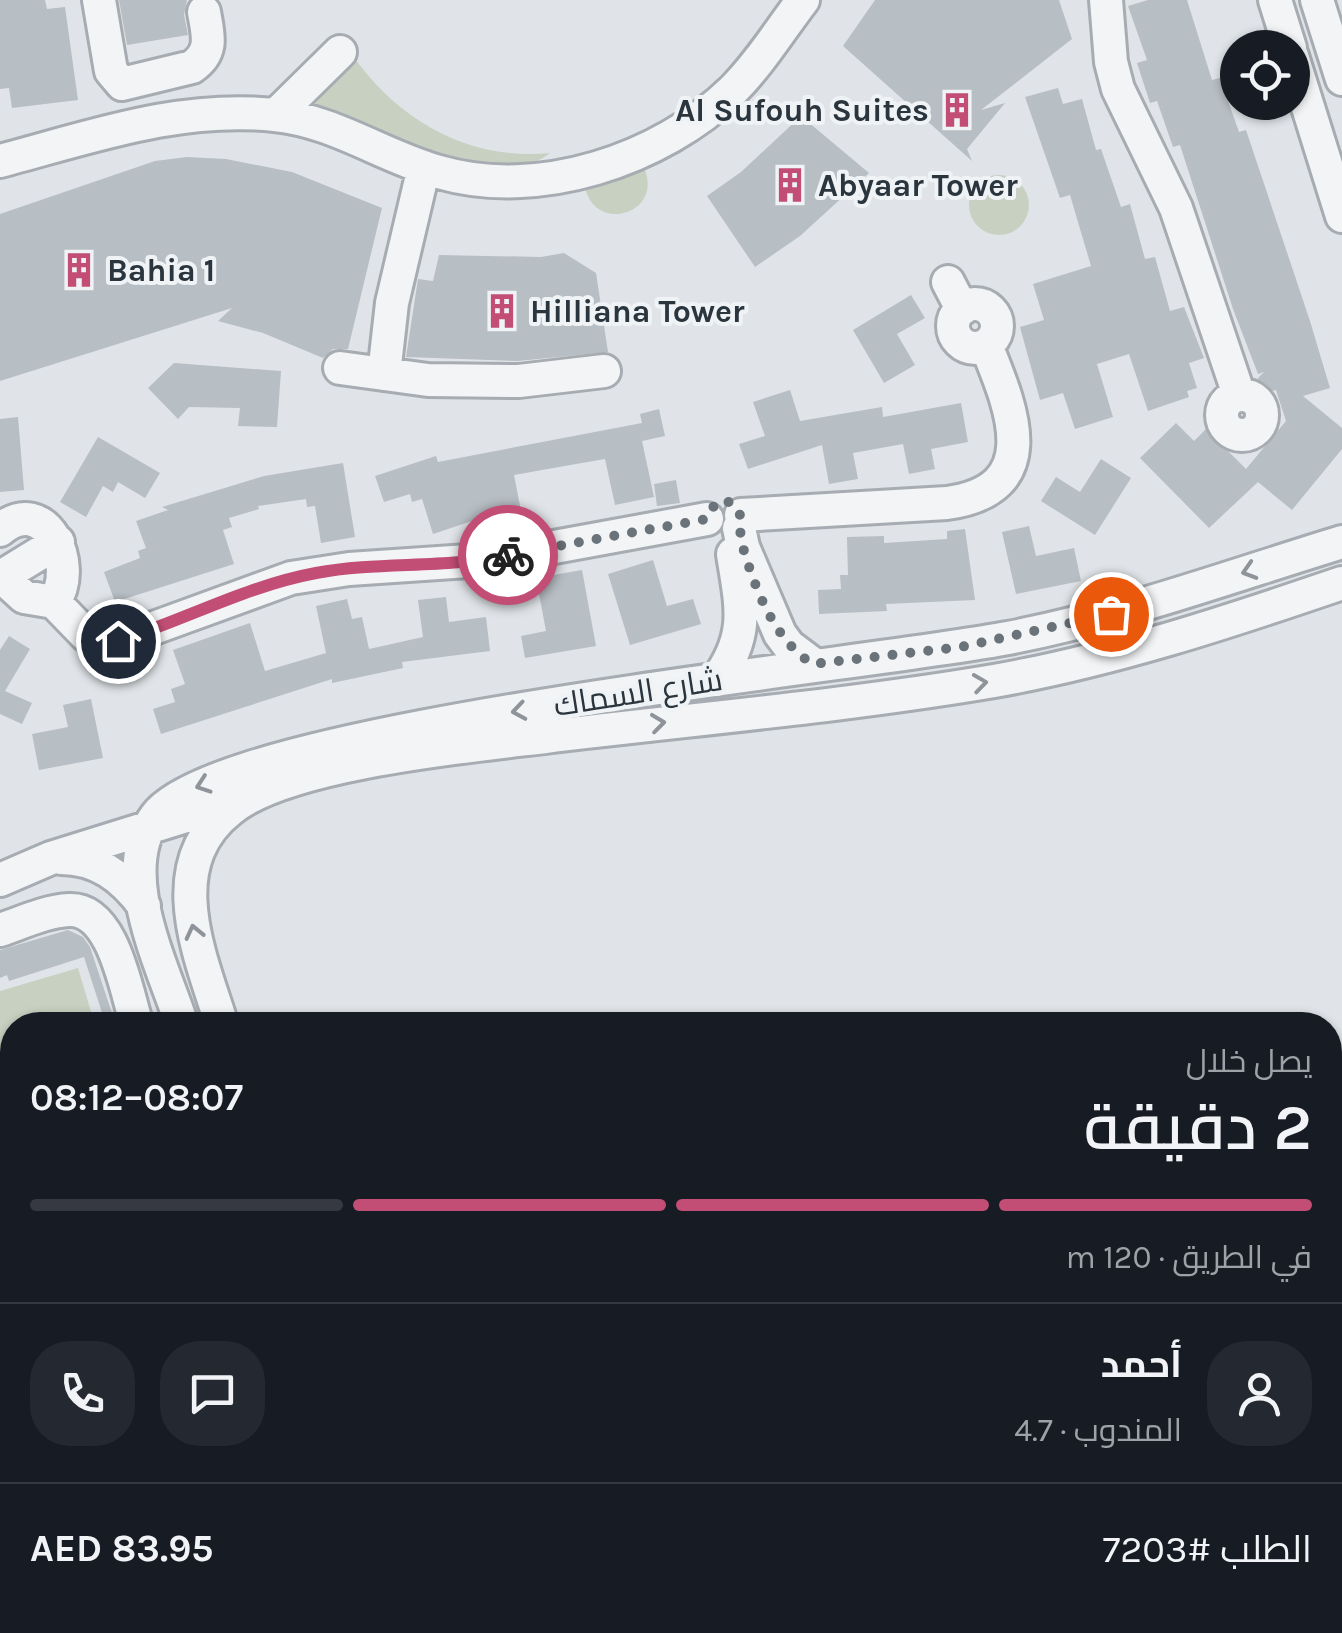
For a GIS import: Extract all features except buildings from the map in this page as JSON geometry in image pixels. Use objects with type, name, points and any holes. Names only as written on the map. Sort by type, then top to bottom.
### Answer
[{"type":"street","points":[[99,0],[110,71],[122,84],[192,67],[201,61],[209,41],[198,6]]},
{"type":"street","points":[[0,161],[154,120],[196,114],[276,114],[339,129],[424,167],[494,180],[580,174],[678,134],[734,89],[803,0]]},
{"type":"street","points":[[1106,0],[1111,62],[1118,89],[1176,208],[1240,396]]},
{"type":"street","points":[[1275,0],[1284,30]]},
{"type":"street","points":[[1317,0],[1342,79]]},
{"type":"street","points":[[149,66],[184,56],[196,46],[198,6]]},
{"type":"street","points":[[276,114],[340,52]]},
{"type":"street","points":[[1310,111],[1340,202]]},
{"type":"street","points":[[384,374],[392,303],[424,167]]},
{"type":"street","points":[[58,542],[0,576],[24,597],[54,602],[86,634],[118,641],[291,578],[349,568],[483,560],[729,524],[947,502],[979,494],[1003,473],[1015,443],[1012,411],[986,345],[972,348],[959,341],[953,328],[955,295]]},
{"type":"street","points":[[340,368],[428,380],[519,382],[604,370]]},
{"type":"street","points":[[0,530],[18,519],[36,521],[50,529],[58,542],[65,573],[54,602]]},
{"type":"street","points":[[729,524],[780,634],[813,664]]},
{"type":"street","points":[[717,680],[736,654],[740,638],[729,524]]},
{"type":"street","name":"شارع السماك","points":[[148,830],[164,806],[188,789],[267,764],[484,717],[813,664],[961,647],[1062,626],[1342,542]]},
{"type":"street","name":"شارع السماك","points":[[218,1012],[190,918],[191,873],[212,828],[230,809],[252,795],[329,772],[454,748],[994,681],[1121,653],[1342,583]]},
{"type":"street","points":[[0,880],[51,858],[252,795]]},
{"type":"street","points":[[148,830],[138,859],[144,908],[178,1012]]},
{"type":"street","points":[[51,858],[99,865],[131,888],[144,908]]},
{"type":"street","points":[[0,930],[69,910],[93,917],[109,937],[133,1012]]},
{"type":"green space","points":[[351,53],[390,98],[437,131],[491,150],[550,153],[528,164],[466,162],[395,141],[309,106],[311,98]]},
{"type":"green space","points":[[641,162],[648,180],[645,195],[637,206],[625,213],[611,214],[598,209],[588,197],[584,178]]},
{"type":"green space","points":[[999,175],[1020,184],[1029,205],[1020,226],[999,235],[978,226],[969,205],[978,184]]},
{"type":"green space","points":[[78,968],[91,1012],[0,1012],[0,991]]},
{"type":"way so far","points":[[508,555],[707,519],[716,502],[730,502],[742,514],[739,528],[743,548],[772,619],[789,646],[813,664],[961,647],[1111,614]]},
{"type":"place","name":"Al Sufouh Suites","points":[[957,110]]},
{"type":"place","name":"Abyaar Tower","points":[[790,185]]},
{"type":"place","name":"Bahia 1","points":[[79,270]]},
{"type":"place","name":"Hilliana Tower","points":[[502,311]]},
{"type":"route","points":[[118,641],[291,578],[349,568],[448,565],[508,555]]}]
